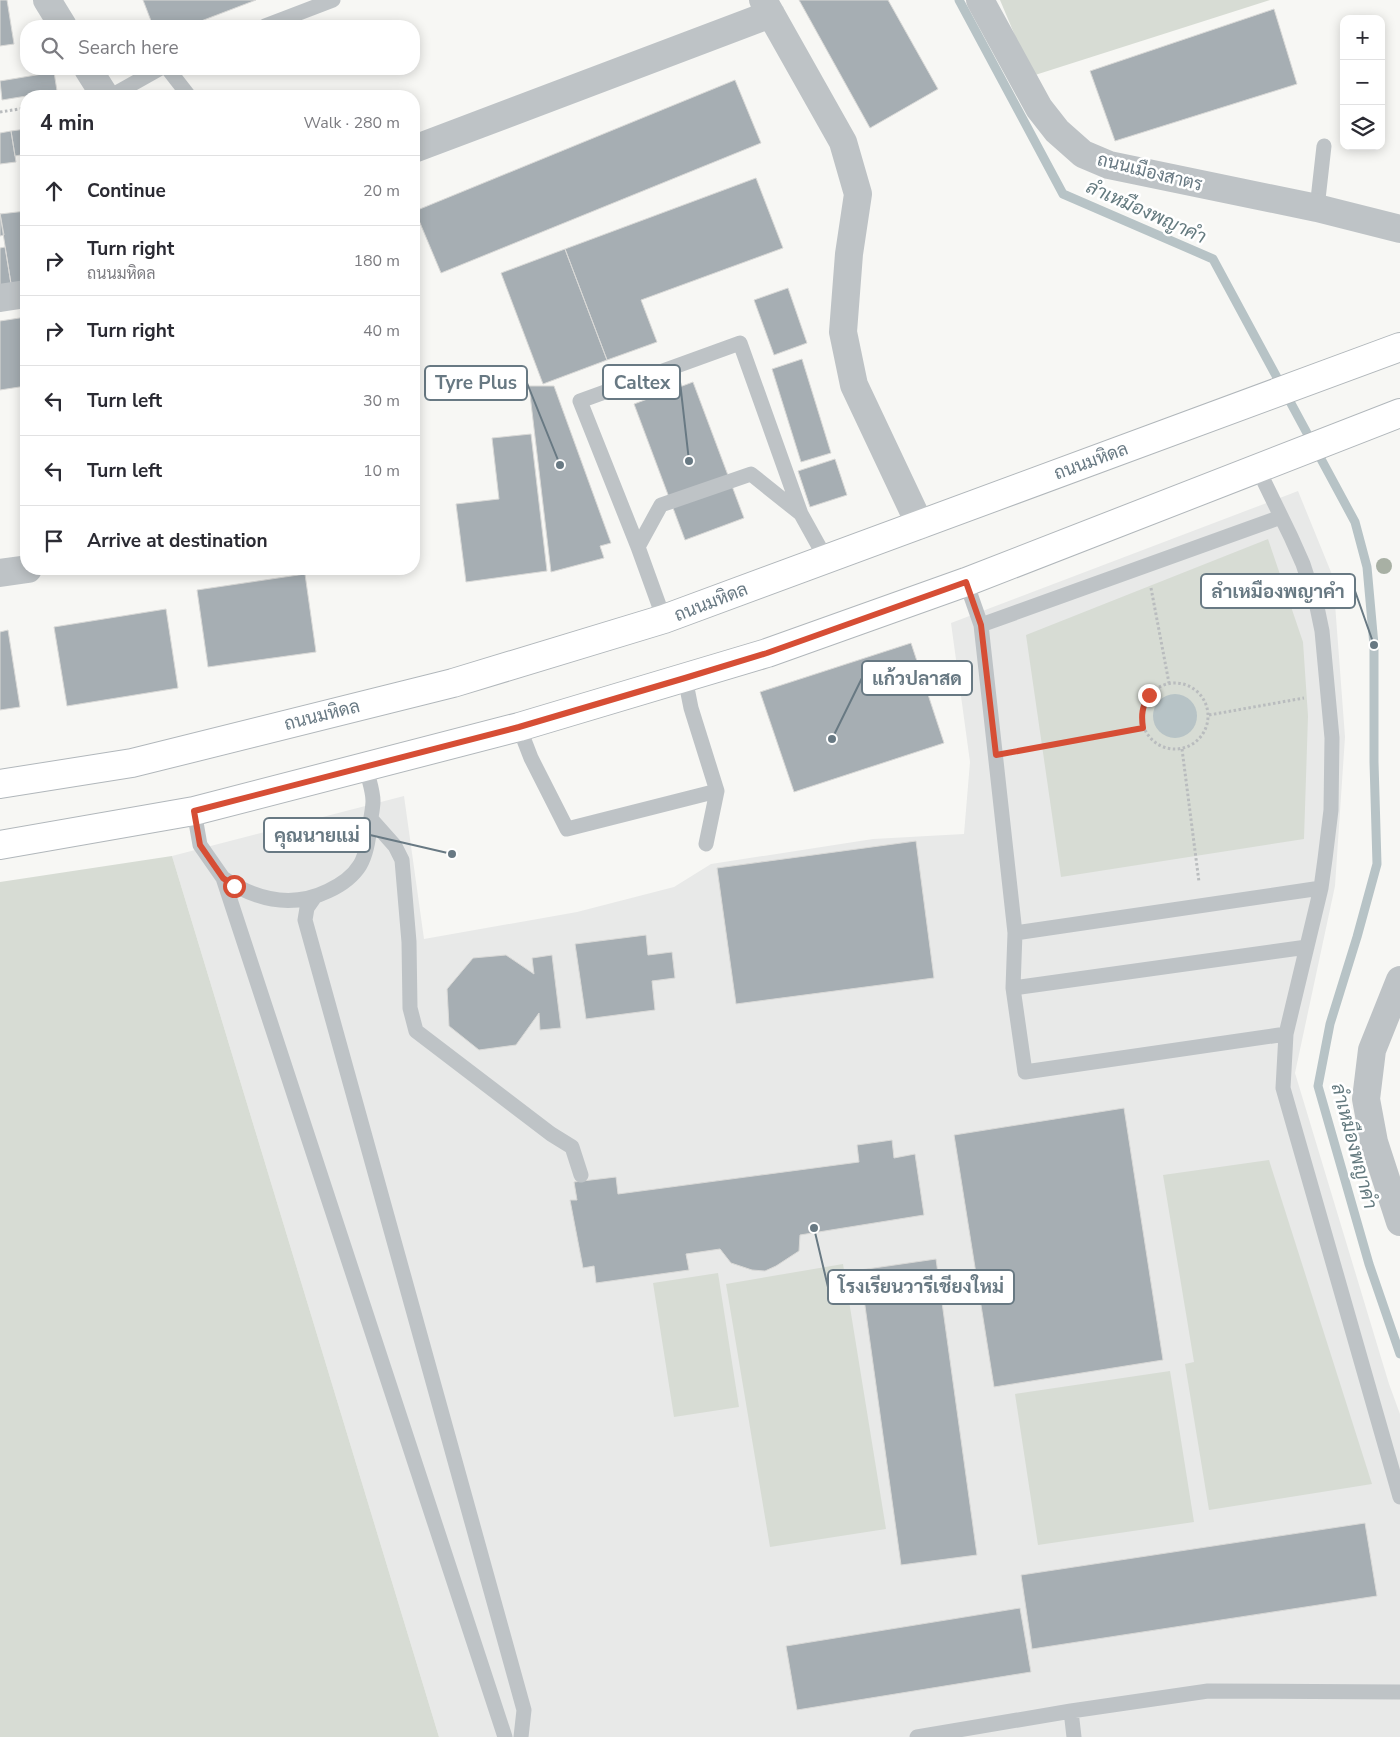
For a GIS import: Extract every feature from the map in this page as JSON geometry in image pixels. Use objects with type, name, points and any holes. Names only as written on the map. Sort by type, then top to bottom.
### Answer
[{"type":"main road","name":"ถนนมหิดล","points":[[0,784],[132,762],[453,683],[664,619],[1400,347]]},
{"type":"main road","points":[[0,845],[194,811],[519,727],[767,653],[966,582],[1400,413]]},
{"type":"street","points":[[47,0],[59,20]]},
{"type":"street","name":"ถนนเมืองสาตร","points":[[980,0],[1039,108],[1057,131],[1083,154],[1109,165],[1146,174],[1317,208],[1400,229]]},
{"type":"street","points":[[420,147],[767,7],[843,142],[858,194],[849,254],[843,332],[854,385],[920,525]]},
{"type":"street","points":[[92,75],[101,90]]},
{"type":"street","points":[[0,298],[20,295]]},
{"type":"street","points":[[0,573],[20,570]]},
{"type":"street","points":[[1400,980],[1372,1050],[1366,1099],[1374,1142],[1400,1222]]},
{"type":"lane","points":[[281,20],[333,0]]},
{"type":"lane","points":[[122,90],[148,75]]},
{"type":"lane","points":[[173,75],[184,90]]},
{"type":"lane","points":[[1317,208],[1324,146]]},
{"type":"lane","points":[[664,619],[580,401],[740,343],[802,514],[826,559]]},
{"type":"lane","points":[[1258,469],[1303,564],[1317,607],[1322,631],[1332,738],[1332,799],[1321,888],[1286,1034],[1283,1088],[1400,1497]]},
{"type":"lane","points":[[638,548],[660,505],[751,474],[802,514]]},
{"type":"lane","points":[[981,625],[1281,517]]},
{"type":"lane","points":[[966,582],[981,625],[1014,933],[1013,988],[1025,1072],[1286,1034]]},
{"type":"lane","points":[[685,678],[691,708],[717,791],[706,844]]},
{"type":"lane","points":[[519,727],[531,758],[567,829],[717,791]]},
{"type":"lane","points":[[223,878],[246,892],[269,899],[290,901],[314,898],[340,886],[352,876],[361,863],[368,842],[373,800],[366,767]]},
{"type":"lane","points":[[194,811],[200,845],[223,878],[505,1737]]},
{"type":"lane","points":[[371,820],[395,846],[402,860],[409,942],[410,1008],[416,1031],[551,1134],[572,1147],[581,1175]]},
{"type":"lane","points":[[1014,933],[1321,888]]},
{"type":"lane","points":[[314,898],[307,908],[305,920],[524,1710],[521,1737]]},
{"type":"lane","points":[[1013,988],[1307,946]]},
{"type":"lane","points":[[917,1737],[1071,1711],[1208,1691],[1400,1692]]},
{"type":"lane","points":[[1071,1711],[1074,1737]]},
{"type":"path","points":[[0,112],[20,109]]},
{"type":"path","points":[[1147,566],[1168,683]]},
{"type":"path","points":[[1168,683],[1181,683],[1191,687],[1200,694],[1206,704],[1209,715],[1202,737],[1193,745],[1182,749],[1170,749],[1159,746],[1143,728],[1141,717],[1143,705],[1149,695],[1158,687],[1168,683]]},
{"type":"path","points":[[1209,715],[1328,694]]},
{"type":"path","points":[[996,755],[1143,728]]},
{"type":"path","points":[[1182,749],[1202,905]]},
{"type":"shaded area","points":[[1000,0],[1270,0],[1032,76]]},
{"type":"shaded area","points":[[1298,491],[1333,577],[1345,737],[1335,886],[1295,1073],[1389,1384],[1400,1414],[1400,1737],[439,1737],[172,856],[404,796],[424,939],[577,912],[674,887],[711,864],[873,839],[964,834],[970,762],[951,623]]},
{"type":"shaded area","points":[[1268,539],[1303,642],[1308,716],[1304,839],[1061,877],[1026,635]]},
{"type":"shaded area","points":[[1171,694],[1179,694],[1191,700],[1197,716],[1191,732],[1179,738],[1171,738],[1159,732],[1153,720],[1153,712],[1159,700]]},
{"type":"shaded area","points":[[172,856],[439,1737],[0,1737],[0,882]]},
{"type":"shaded area","points":[[1269,1160],[1372,1484],[1209,1510],[1185,1364],[1194,1362],[1163,1175]]},
{"type":"shaded area","points":[[843,1264],[886,1529],[770,1547],[726,1284]]},
{"type":"shaded area","points":[[718,1273],[739,1407],[674,1417],[653,1283]]},
{"type":"shaded area","points":[[1170,1371],[1194,1522],[1038,1545],[1015,1394]]},
{"type":"building","points":[[0,0],[7,0],[14,44],[0,46]]},
{"type":"building","points":[[143,0],[256,0],[204,20],[151,20]]},
{"type":"building","points":[[799,0],[888,0],[938,89],[870,128]]},
{"type":"building","points":[[1274,9],[1297,84],[1115,141],[1090,71]]},
{"type":"building","points":[[36,75],[54,75],[57,90],[20,90],[20,97],[2,100],[0,81]]},
{"type":"building","points":[[735,80],[761,143],[441,273],[420,223],[420,209]]},
{"type":"building","points":[[20,130],[20,155],[15,156],[11,131]]},
{"type":"building","points":[[11,131],[16,162],[0,164],[0,133]]},
{"type":"building","points":[[756,178],[783,248],[641,300],[657,342],[607,360],[565,249]]},
{"type":"building","points":[[20,212],[20,288],[12,290],[0,214]]},
{"type":"building","points":[[0,213],[4,235],[0,236]]},
{"type":"building","points":[[5,247],[12,290],[0,291],[0,248]]},
{"type":"building","points":[[565,249],[607,360],[543,384],[501,273]]},
{"type":"building","points":[[788,288],[807,343],[774,355],[754,300]]},
{"type":"building","points":[[20,318],[20,387],[0,390],[0,321]]},
{"type":"building","points":[[802,359],[831,453],[801,462],[772,369]]},
{"type":"building","points":[[693,382],[744,518],[685,540],[634,404]]},
{"type":"building","points":[[529,386],[554,386],[611,543],[600,546],[604,558],[551,572]]},
{"type":"building","points":[[531,434],[547,571],[466,582],[456,504],[499,499],[492,438]]},
{"type":"building","points":[[835,459],[847,495],[810,507],[798,471]]},
{"type":"building","points":[[305,575],[316,652],[208,667],[197,590]]},
{"type":"building","points":[[166,609],[178,688],[67,706],[54,627]]},
{"type":"building","points":[[8,630],[20,707],[0,710],[0,632]]},
{"type":"building","points":[[911,643],[944,743],[794,792],[760,692]]},
{"type":"building","points":[[916,841],[934,978],[736,1004],[717,868]]},
{"type":"building","points":[[646,935],[648,955],[672,952],[675,978],[652,981],[655,1010],[586,1019],[575,944]]},
{"type":"building","points":[[506,955],[534,974],[532,958],[552,955],[561,1028],[540,1030],[539,1013],[516,1045],[479,1050],[449,1026],[447,989],[473,958]]},
{"type":"building","points":[[1124,1108],[1163,1360],[994,1387],[954,1135]]},
{"type":"building","points":[[892,1140],[894,1158],[915,1154],[924,1215],[800,1235],[799,1251],[765,1271],[752,1270],[731,1263],[720,1249],[686,1254],[689,1270],[596,1283],[594,1266],[583,1268],[570,1200],[577,1200],[574,1182],[616,1177],[618,1194],[859,1162],[857,1145]]},
{"type":"building","points":[[936,1259],[977,1555],[901,1565],[860,1270]]},
{"type":"building","points":[[1365,1523],[1377,1596],[1032,1649],[1021,1575]]},
{"type":"building","points":[[1020,1608],[1031,1672],[797,1710],[786,1646]]},
{"type":"waterway","name":"ลำเหมืองพญาคำ","points":[[959,0],[1063,194],[1213,259],[1355,522],[1367,567],[1374,645],[1374,762],[1377,864],[1330,1024],[1318,1086],[1369,1264],[1400,1354]]},
{"type":"place","name":"Caltex","points":[[689,461]]},
{"type":"place","name":"Tyre Plus","points":[[560,465]]},
{"type":"place","name":"ลำเหมืองพญาคำ","points":[[1374,645]]},
{"type":"place","name":"แก้วปลาสด","points":[[832,739]]},
{"type":"place","name":"คุณนายแม่","points":[[452,854]]},
{"type":"place","name":"โรงเรียนวารีเชียงใหม่","points":[[814,1228]]},
{"type":"route","points":[[234,886],[223,878],[200,845],[194,811],[519,727],[685,678],[767,653],[966,582],[981,625],[996,755],[1143,728],[1141,717],[1143,705],[1149,695]]}]
